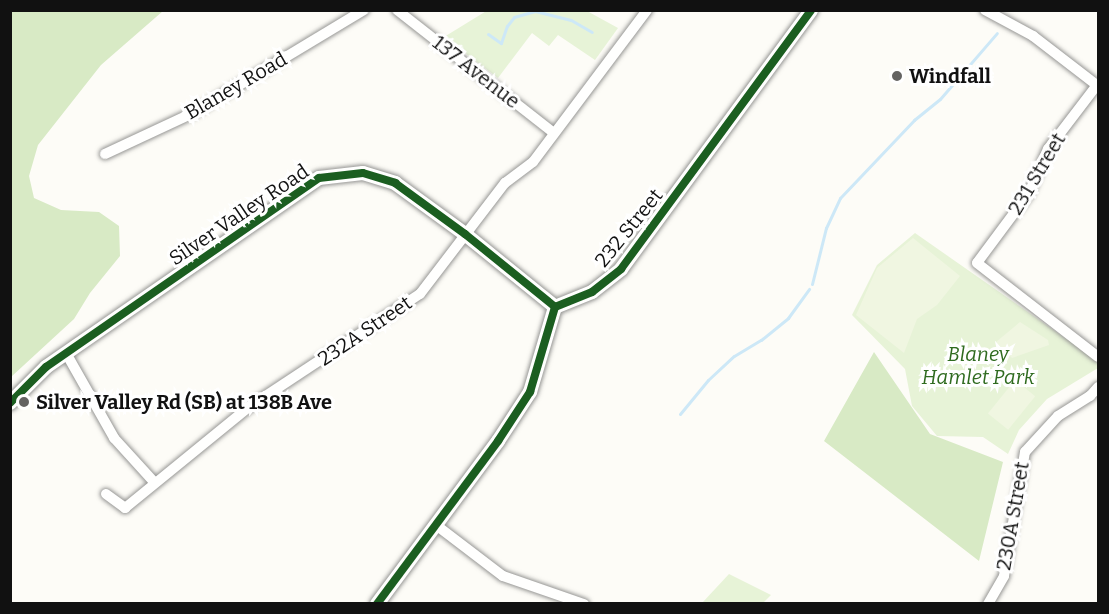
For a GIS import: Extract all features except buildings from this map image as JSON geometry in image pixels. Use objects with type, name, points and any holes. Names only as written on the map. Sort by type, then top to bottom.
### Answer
[{"type":"street","name":"Blaney Road","points":[[105,154],[193,112],[364,10]]},
{"type":"street","name":"137 Avenue","points":[[397,10],[554,133]]},
{"type":"street","name":"232A Street","points":[[106,495],[125,508],[154,482],[249,407],[420,294],[505,183],[529,166],[647,10]]},
{"type":"street","name":"232 Street","points":[[555,307],[592,292],[621,269],[811,10]]},
{"type":"street","points":[[985,10],[1033,36],[1098,85]]},
{"type":"street","name":"231 Street","points":[[1098,85],[1048,149],[1029,193],[977,263],[1098,357]]},
{"type":"street","name":"Silver Valley Road","points":[[10,402],[46,367],[319,178],[363,173],[395,183],[465,234],[555,307]]},
{"type":"street","points":[[377,603],[498,441],[530,392],[555,307]]},
{"type":"street","points":[[66,353],[114,438],[154,482]]},
{"type":"street","name":"230A Street","points":[[988,603],[1004,576],[1025,452],[1058,416],[1090,396],[1098,387]]},
{"type":"street","points":[[436,525],[503,576],[584,603]]},
{"type":"green space","points":[[11,10],[163,11],[101,65],[38,145],[29,176],[34,198],[61,210],[99,212],[119,226],[120,256],[90,293],[74,319],[11,377]]},
{"type":"green space","points":[[488,10],[587,11],[618,28],[595,60],[558,35],[549,46],[532,33],[498,78],[444,37]]},
{"type":"green space","name":"Blaney Hamlet Park","points":[[915,233],[1065,338],[1094,351],[1098,368],[1047,399],[1019,430],[1008,454],[983,437],[937,436],[912,406],[905,369],[852,315],[877,265]]},
{"type":"green space","points":[[913,238],[960,276],[937,305],[917,319],[904,353],[856,315],[877,268]]},
{"type":"green space","points":[[1020,322],[1048,340],[1049,345],[1012,358],[996,342]]},
{"type":"green space","points":[[874,352],[930,434],[1003,462],[979,561],[824,441]]},
{"type":"green space","points":[[1015,380],[1035,396],[1008,430],[988,413]]},
{"type":"green space","points":[[729,574],[771,595],[763,603],[702,603]]},
{"type":"waterway","points":[[488,34],[501,43],[507,26],[514,17],[535,11],[571,20],[592,32]]},
{"type":"waterway","points":[[812,284],[826,228],[840,198],[914,120],[940,99],[997,33]]},
{"type":"waterway","points":[[680,414],[708,380],[734,356],[761,340],[788,318],[809,289]]},
{"type":"cycle path","points":[[555,307],[592,292],[621,269],[811,10]]},
{"type":"cycle path","points":[[10,403],[46,367],[319,178],[363,173],[395,183],[465,234],[555,307]]},
{"type":"cycle path","points":[[377,604],[498,441],[530,392],[555,307]]},
{"type":"place","name":"Windfall","points":[[897,76]]},
{"type":"place","name":"Silver Valley Rd (SB) at 138B Ave","points":[[24,402]]}]
